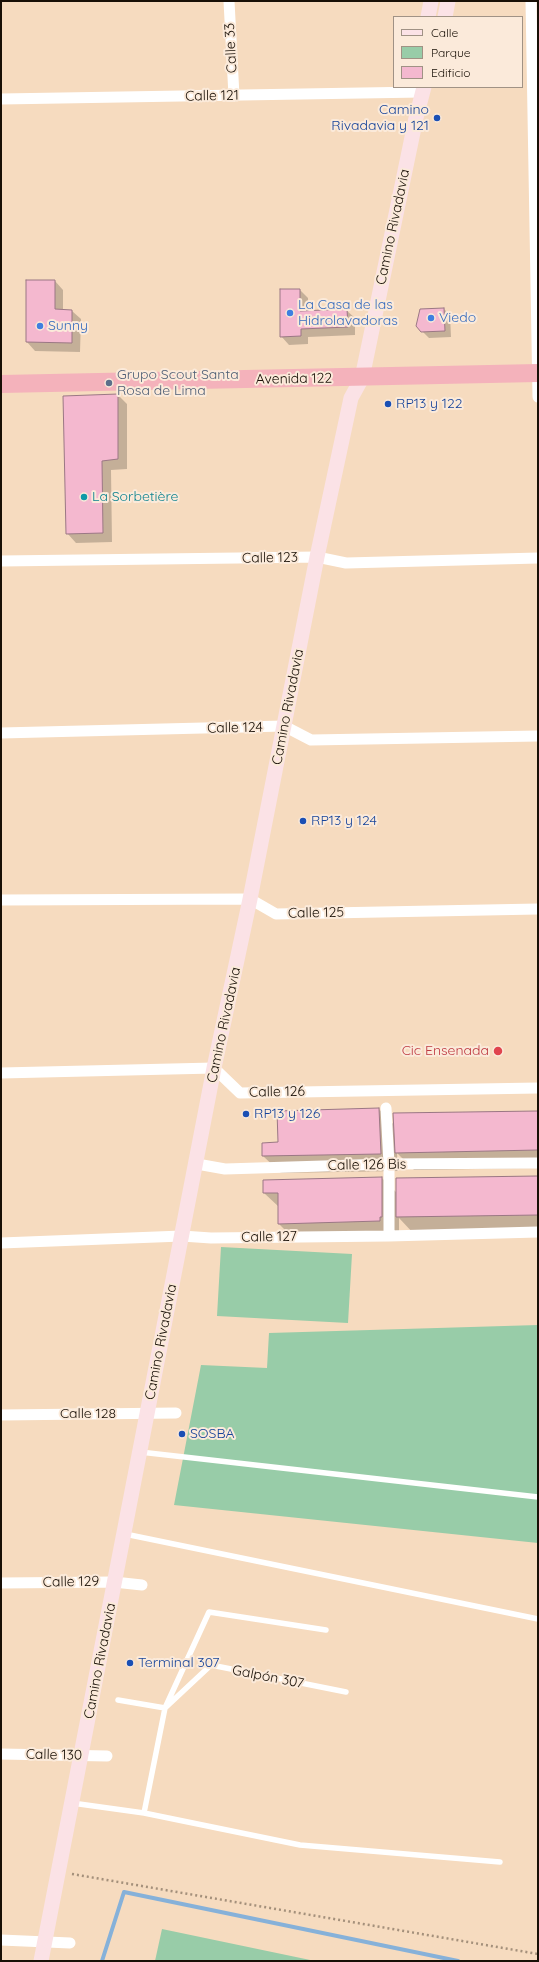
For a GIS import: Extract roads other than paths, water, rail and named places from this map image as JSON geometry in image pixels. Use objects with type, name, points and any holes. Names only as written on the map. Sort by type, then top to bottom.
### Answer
[{"type":"highway","name":"Avenida 122","points":[[1,384],[538,374]]},
{"type":"main road","points":[[428,16],[431,1]]},
{"type":"main road","points":[[444,16],[448,1]]},
{"type":"main road","name":"Camino Rivadavia","points":[[41,1961],[60,1872],[114,1582],[214,1068],[250,899],[317,557],[351,398],[362,378],[423,89]]},
{"type":"street","name":"Calle 33","points":[[229,1],[234,96]]},
{"type":"street","points":[[531,1],[538,397]]},
{"type":"street","name":"Calle 121","points":[[1,99],[234,96],[423,89]]},
{"type":"street","name":"Calle 123","points":[[1,561],[317,557],[346,563],[538,558]]},
{"type":"street","name":"Calle 124","points":[[1,733],[284,726],[311,740],[538,736]]},
{"type":"street","points":[[1,900],[250,899]]},
{"type":"street","name":"Calle 125","points":[[250,899],[276,914],[538,909]]},
{"type":"street","points":[[1,1073],[214,1068]]},
{"type":"street","name":"Calle 126","points":[[214,1068],[240,1093],[538,1088]]},
{"type":"street","points":[[386,1108],[389,1164],[389,1236]]},
{"type":"street","name":"Calle 126 Bis","points":[[196,1164],[225,1169],[389,1164],[538,1163]]},
{"type":"street","name":"Calle 127","points":[[1,1243],[182,1236],[219,1238],[538,1232]]},
{"type":"street","name":"Calle 128","points":[[1,1415],[176,1413]]},
{"type":"street","name":"Calle 129","points":[[1,1583],[114,1582],[142,1586]]},
{"type":"street","name":"Calle 130","points":[[1,1754],[107,1756]]},
{"type":"street","points":[[1,1940],[70,1943]]},
{"type":"lane","points":[[140,1452],[538,1497]]},
{"type":"lane","points":[[124,1534],[538,1619]]},
{"type":"lane","points":[[144,1813],[165,1708],[209,1612],[326,1630]]},
{"type":"lane","name":"Galpón 307","points":[[165,1708],[211,1665],[346,1692]]},
{"type":"lane","points":[[118,1700],[165,1708]]},
{"type":"lane","points":[[72,1803],[144,1813],[300,1845],[500,1862]]},
{"type":"waterway","points":[[102,1961],[124,1892],[458,1961]]},
{"type":"place","name":"Camino Rivadavia y 121","points":[[437,118]]},
{"type":"place","name":"La Casa de las Hidrolavadoras","points":[[290,313]]},
{"type":"place","name":"Viedo","points":[[431,318]]},
{"type":"place","name":"Sunny","points":[[40,326]]},
{"type":"place","name":"Grupo Scout Santa Rosa de Lima","points":[[109,383]]},
{"type":"place","name":"RP13 y 122","points":[[388,404]]},
{"type":"place","name":"La Sorbetière","points":[[84,497]]},
{"type":"place","name":"RP13 y 124","points":[[303,821]]},
{"type":"place","name":"Cic Ensenada","points":[[498,1051]]},
{"type":"place","name":"RP13 y 126","points":[[246,1114]]},
{"type":"place","name":"SOSBA","points":[[182,1434]]},
{"type":"place","name":"Terminal 307","points":[[130,1663]]}]
